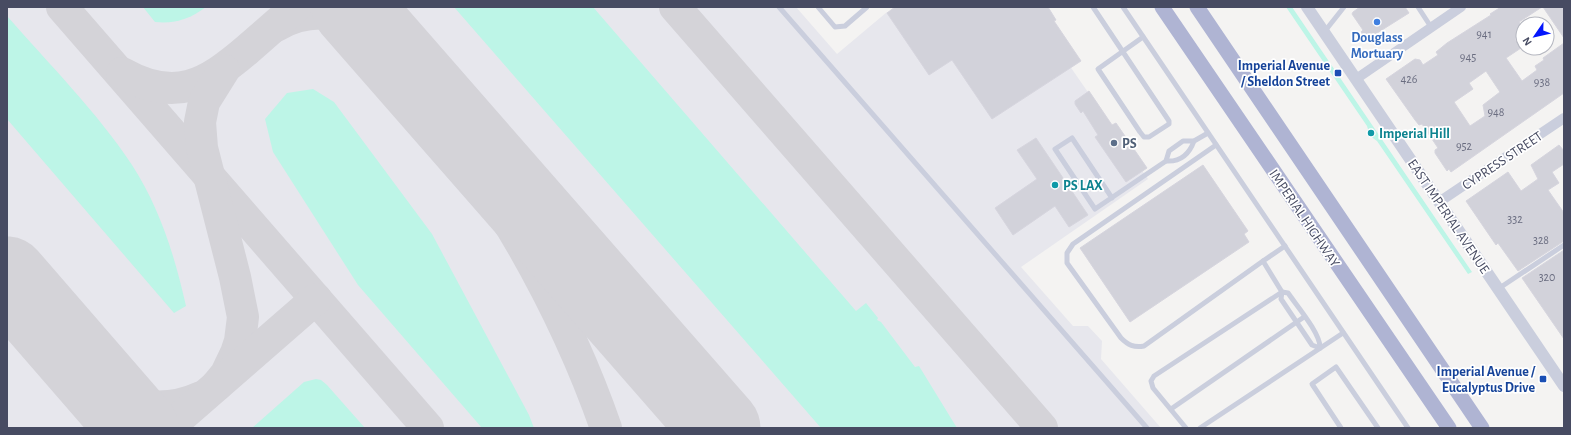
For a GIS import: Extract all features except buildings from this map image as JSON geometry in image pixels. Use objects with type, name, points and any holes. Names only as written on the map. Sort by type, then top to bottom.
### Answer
[{"type":"main road","name":"IMPERIAL HIGHWAY","points":[[1162,7],[1448,428]]},
{"type":"main road","name":"IMPERIAL HIGHWAY","points":[[1197,7],[1482,428]]},
{"type":"street","name":"EAST IMPERIAL AVENUE","points":[[1307,7],[1564,386]]},
{"type":"street","points":[[1356,79],[1460,7]]},
{"type":"street","name":"CYPRESS STREET","points":[[1440,202],[1564,118]]},
{"type":"lane","points":[[779,7],[1147,428]]},
{"type":"lane","points":[[818,7],[835,28],[845,26],[867,7]]},
{"type":"lane","points":[[1093,7],[1123,52],[1169,121],[1169,124],[1148,137],[1144,137],[1140,132],[1098,69],[1123,52],[1143,37]]},
{"type":"lane","points":[[1123,7],[1408,428]]},
{"type":"lane","points":[[1324,32],[1344,7]]},
{"type":"lane","points":[[1418,7],[1430,27]]},
{"type":"lane","points":[[1166,161],[1169,151],[1183,142],[1194,141],[1208,133]]},
{"type":"lane","points":[[1112,198],[1072,138],[1055,149],[1095,209],[1112,198],[1166,161],[1176,161],[1190,151],[1194,141]]},
{"type":"lane","points":[[1216,145],[1073,244],[1067,253],[1067,263],[1121,338],[1127,344],[1135,348],[1144,346],[1285,246]]},
{"type":"lane","points":[[1498,289],[1564,245]]},
{"type":"lane","points":[[1263,261],[1282,292],[1281,299],[1296,322],[1312,345],[1320,348]]},
{"type":"lane","points":[[1186,428],[1153,388],[1151,381],[1154,376],[1282,292],[1288,293],[1320,341],[1320,348]]},
{"type":"lane","points":[[1171,409],[1304,317]]},
{"type":"lane","points":[[1200,428],[1344,333]]},
{"type":"lane","points":[[1342,428],[1312,384],[1336,366],[1378,428]]},
{"type":"shaded area","points":[[7,7],[796,7],[837,54],[887,12],[891,17],[1029,7],[1148,179],[1021,267],[1073,326],[1088,326],[1102,341],[1101,359],[1161,428],[7,428]]},
{"type":"green space","points":[[143,7],[206,7],[194,15],[182,20],[155,22]]},
{"type":"green space","points":[[454,7],[593,7],[856,311],[866,303],[878,318],[877,320],[881,322],[915,367],[919,366],[957,428],[821,428]]},
{"type":"green space","points":[[1286,7],[1292,7],[1472,272],[1468,274],[1377,141],[1370,136],[1367,126]]},
{"type":"green space","points":[[7,16],[104,126],[142,181],[151,198],[165,233],[177,269],[186,306],[174,313],[7,119]]},
{"type":"green space","points":[[313,89],[334,102],[432,234],[529,415],[534,428],[482,428],[358,285],[273,152],[265,119],[287,93]]},
{"type":"green space","points":[[316,379],[321,380],[327,385],[365,428],[252,428],[304,382]]},
{"type":"taxiway","points":[[62,7],[428,428]]},
{"type":"taxiway","points":[[122,73],[141,82],[158,87],[174,88],[189,86],[204,80],[233,62],[296,7]]},
{"type":"taxiway","points":[[675,7],[1042,428]]},
{"type":"taxiway","points":[[276,26],[298,16],[310,14],[345,17],[369,30],[387,47]]},
{"type":"taxiway","points":[[395,56],[415,87],[480,177],[535,268],[581,362],[606,428]]},
{"type":"taxiway","points":[[217,385],[226,374],[236,353],[240,341],[243,317],[235,277],[202,148],[200,122],[204,102],[224,70]]},
{"type":"taxiway","points":[[168,428],[316,299]]},
{"type":"taxiway","points":[[7,302],[39,313]]},
{"type":"taxiway","points":[[91,373],[117,395],[137,404],[148,406],[170,406],[201,397]]},
{"type":"taxiway","points":[[94,378],[113,415],[115,428]]},
{"type":"runway","points":[[352,7],[720,428]]},
{"type":"runway","points":[[7,277],[138,428]]},
{"type":"place","name":"Douglass Mortuary","points":[[1377,22]]},
{"type":"place","name":"Imperial Avenue / Sheldon Street","points":[[1338,73]]},
{"type":"place","name":"Imperial Hill","points":[[1371,133]]},
{"type":"place","name":"PS","points":[[1114,143]]},
{"type":"place","name":"PS LAX","points":[[1055,185]]},
{"type":"place","name":"Imperial Avenue / Eucalyptus Drive","points":[[1543,379]]}]
